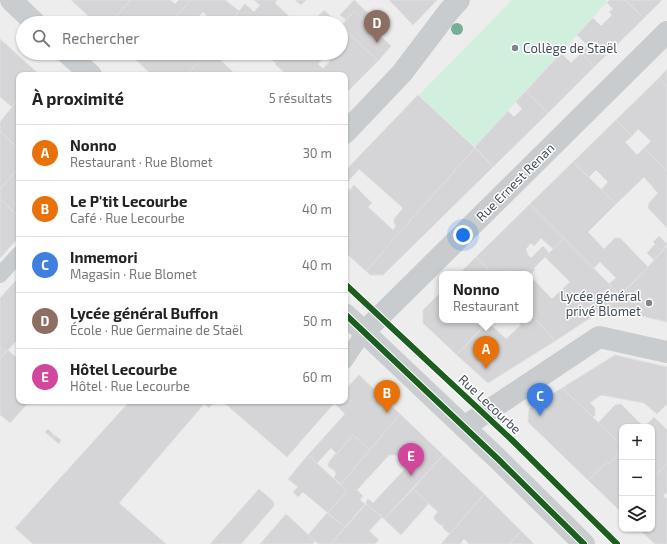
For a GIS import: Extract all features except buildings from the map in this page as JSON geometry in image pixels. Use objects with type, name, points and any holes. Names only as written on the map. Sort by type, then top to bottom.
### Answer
[{"type":"main road","points":[[11,0],[28,16]]},
{"type":"main road","points":[[74,60],[87,72]]},
{"type":"main road","points":[[348,317],[584,544]]},
{"type":"street","points":[[348,130],[402,73],[449,10],[459,0]]},
{"type":"street","name":"Rue Ernest Renan","points":[[364,332],[667,32]]},
{"type":"street","points":[[464,427],[599,337],[667,352]]},
{"type":"lane","points":[[0,275],[16,257]]},
{"type":"lane","points":[[348,356],[364,332]]},
{"type":"green space","name":"Collège de Staël","points":[[512,0],[605,0],[607,2],[475,147],[419,95]]},
{"type":"cycle path","name":"Rue Lecourbe","points":[[348,287],[514,442],[617,544]]},
{"type":"cycle path","points":[[348,317],[499,460],[584,544]]},
{"type":"place","name":"Lycée général Buffon","points":[[377,43]]},
{"type":"place","name":"Collège de Staël","points":[[515,48]]},
{"type":"place","name":"Lycée général privé Blomet","points":[[649,303]]},
{"type":"place","name":"Nonno","points":[[486,369]]},
{"type":"place","name":"Le P'tit Lecourbe","points":[[387,413]]},
{"type":"place","name":"Inmemori","points":[[540,416]]},
{"type":"place","name":"Hôtel Lecourbe","points":[[411,476]]}]
